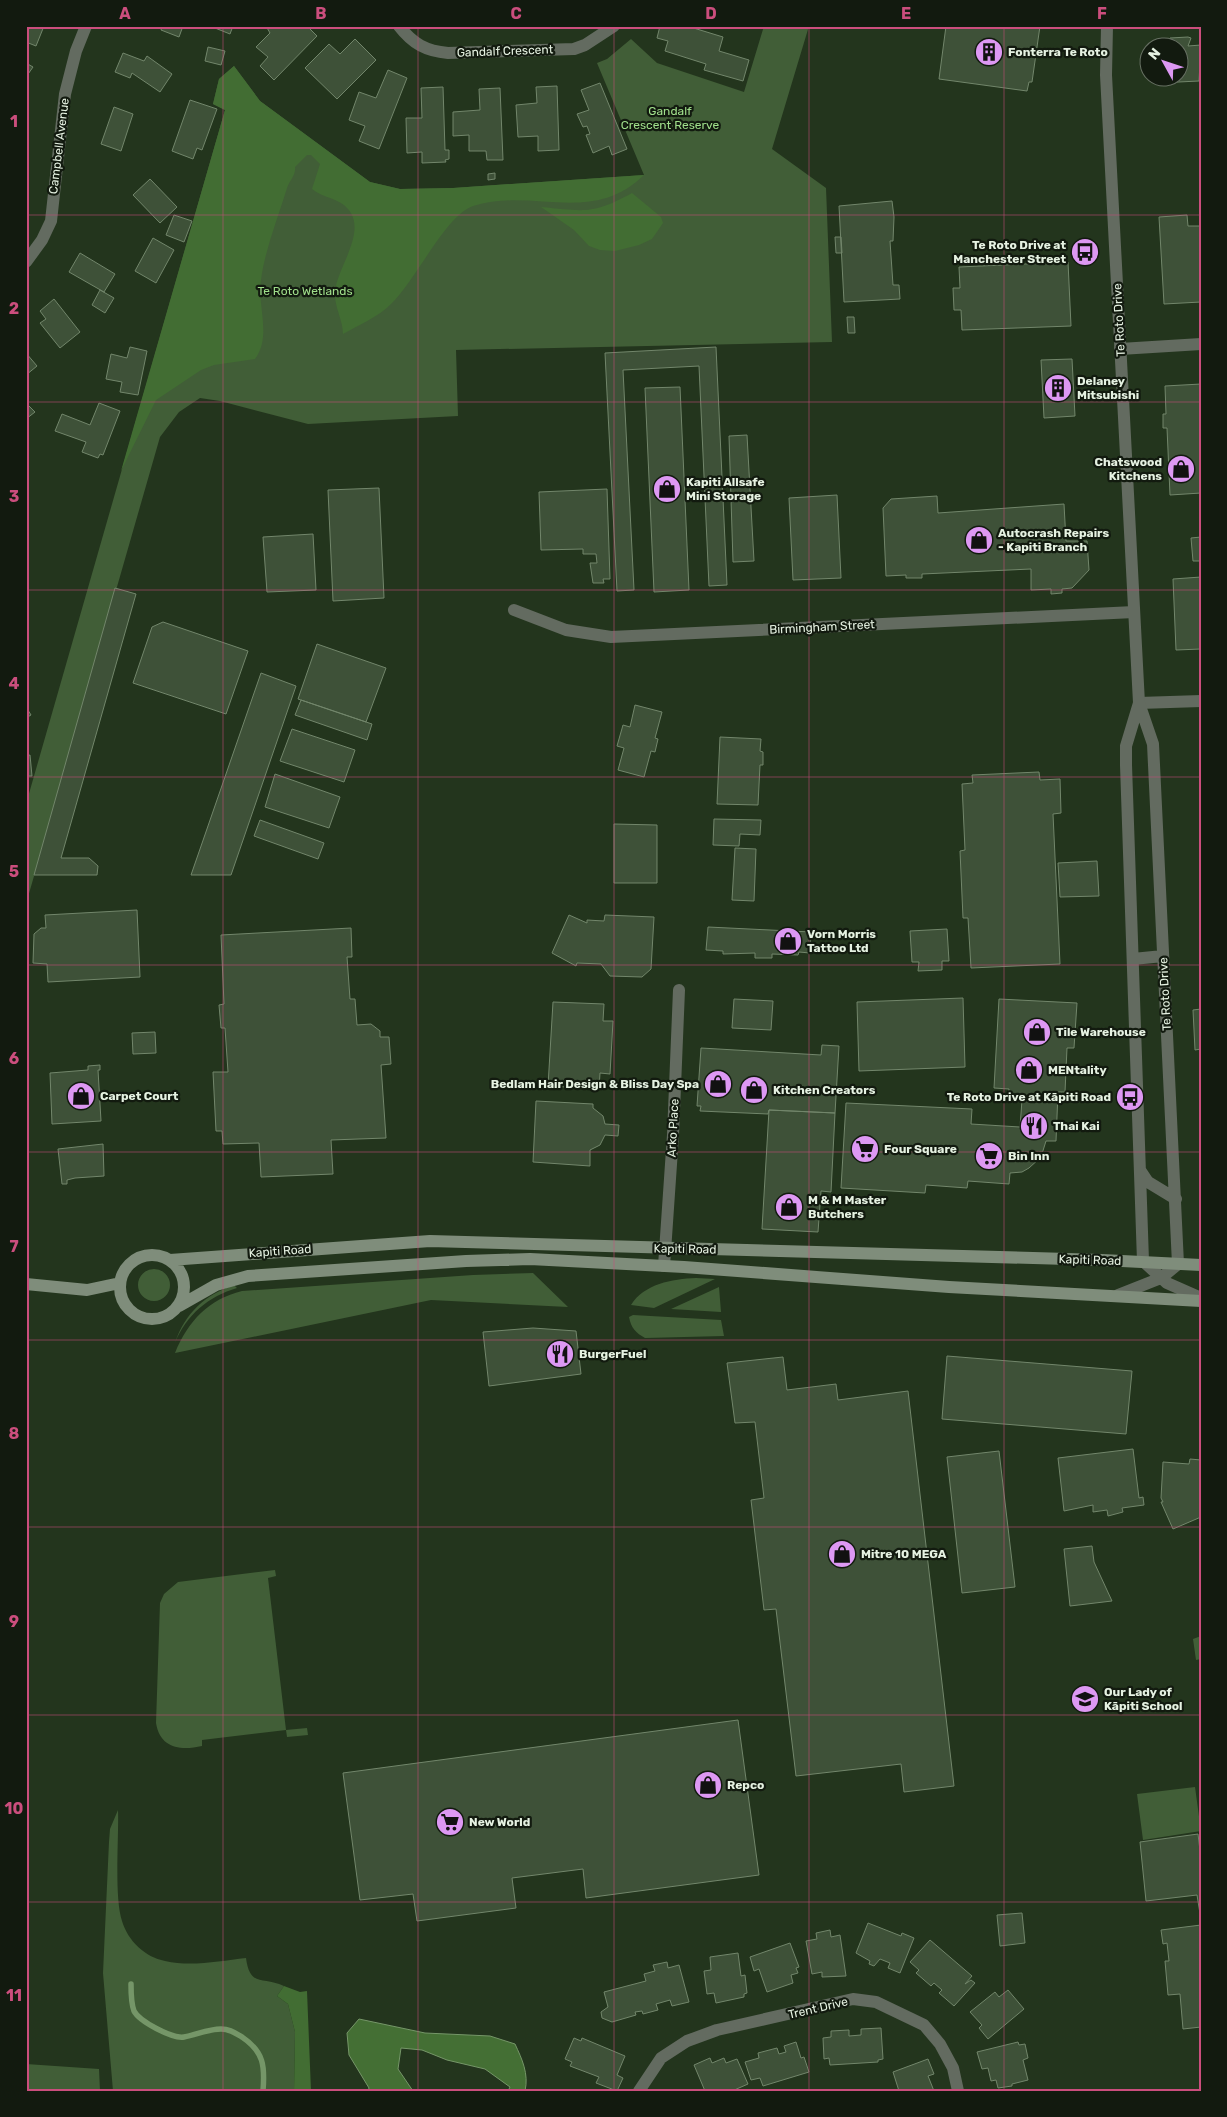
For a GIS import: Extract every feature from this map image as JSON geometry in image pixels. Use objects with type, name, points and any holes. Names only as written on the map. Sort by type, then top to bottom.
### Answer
[{"type":"main road","name":"Kapiti Road","points":[[170,1260],[430,1241],[1143,1261],[1201,1265]]},
{"type":"main road","points":[[430,1241],[466,1261]]},
{"type":"main road","points":[[152,1255],[170,1260],[181,1273],[184,1281],[183,1298],[179,1306],[164,1317],[150,1320],[141,1318],[133,1314],[122,1300],[120,1283],[129,1265],[139,1258],[152,1255]]},
{"type":"main road","name":"Kapiti Road","points":[[179,1306],[216,1285],[248,1276],[466,1261],[530,1259],[664,1266],[1111,1297],[1201,1300]]},
{"type":"main road","points":[[26,1284],[87,1290],[120,1283]]},
{"type":"street","name":"Campbell Avenue","points":[[26,262],[42,240],[51,221],[65,94],[76,51],[86,26]]},
{"type":"street","name":"Gandalf Crescent","points":[[399,26],[414,44],[430,52],[448,53],[574,49],[594,40],[614,26]]},
{"type":"street","name":"Te Roto Drive","points":[[1107,26],[1106,75],[1139,703],[1153,744],[1178,1264]]},
{"type":"street","points":[[1120,349],[1201,344]]},
{"type":"street","name":"Birmingham Street","points":[[514,610],[566,630],[611,637],[1134,612]]},
{"type":"street","points":[[1139,703],[1201,701]]},
{"type":"street","name":"Te Roto Drive","points":[[1139,703],[1126,746],[1143,1261]]},
{"type":"street","points":[[1132,959],[1163,956]]},
{"type":"street","name":"Arko Place","points":[[664,1266],[679,990]]},
{"type":"street","points":[[1140,1170],[1148,1182],[1176,1199]]},
{"type":"street","points":[[1143,1261],[1161,1278],[1201,1300]]},
{"type":"street","points":[[1111,1297],[1134,1291],[1161,1278],[1178,1264]]},
{"type":"street","name":"Trent Drive","points":[[639,2091],[661,2058],[687,2041],[718,2030],[853,1999],[876,2002],[924,2025],[940,2044],[953,2068],[958,2091]]},
{"type":"green space","name":"Te Roto Wetlands","points":[[764,26],[809,26],[772,149],[826,188],[832,342],[456,350],[458,416],[308,424],[220,401],[200,398],[179,412],[160,437],[26,904],[26,804],[225,110],[213,104],[219,79],[234,66],[260,101],[370,182],[400,189],[453,188],[644,175],[597,63],[607,59],[631,39],[657,63],[744,92]]},
{"type":"green space","points":[[154,1269],[165,1274],[170,1285],[165,1296],[154,1301],[143,1296],[138,1285],[143,1274]]},
{"type":"green space","points":[[533,1273],[568,1307],[431,1300],[175,1353],[186,1331],[201,1313],[219,1300],[242,1291],[473,1275]]},
{"type":"green space","points":[[696,1278],[715,1279],[654,1308],[631,1305],[643,1292],[651,1287],[668,1281]]},
{"type":"green space","points":[[234,1285],[237,1288],[217,1296],[192,1315],[175,1343],[184,1323],[197,1306],[214,1294]]},
{"type":"green space","points":[[719,1287],[721,1312],[671,1309]]},
{"type":"green space","points":[[633,1315],[721,1320],[724,1336],[645,1338],[633,1327],[629,1317]]},
{"type":"green space","points":[[275,1570],[276,1576],[268,1578],[286,1730],[202,1740],[202,1746],[186,1748],[179,1748],[167,1743],[158,1731],[156,1723],[160,1603],[164,1594],[178,1582]]},
{"type":"green space","points":[[1201,1636],[1201,1659],[1196,1660],[1193,1639]]},
{"type":"green space","points":[[307,1728],[308,1735],[287,1737],[286,1730]]},
{"type":"green space","points":[[1195,1787],[1201,1831],[1143,1840],[1137,1794]]},
{"type":"green space","points":[[118,1810],[118,1897],[122,1921],[128,1935],[144,1952],[158,1959],[175,1963],[216,1962],[246,1958],[248,1967],[254,1977],[284,1986],[277,1996],[288,2004],[295,2032],[294,2091],[113,2091],[103,1973],[110,1829]]},
{"type":"green space","points":[[26,2064],[99,2069],[100,2091],[26,2091]]},
{"type":"shaded area","points":[[234,66],[260,101],[370,182],[400,189],[453,188],[644,175],[624,190],[604,199],[583,202],[495,201],[473,206],[452,222],[411,280],[386,309],[343,334],[335,292],[353,239],[355,228],[353,218],[344,205],[312,189],[320,164],[311,155],[307,155],[295,167],[295,173],[287,188],[265,257],[260,290],[263,341],[255,359],[214,365],[201,370],[156,400],[121,471],[225,110],[213,104],[219,79]]},
{"type":"shaded area","points":[[632,193],[661,217],[663,223],[652,239],[639,245],[615,251],[600,250],[589,246],[574,230],[541,207],[588,210],[607,205]]},
{"type":"shaded area","points":[[284,1986],[300,1992],[307,1991],[311,2091],[294,2091],[295,2032],[288,2004],[277,1996]]},
{"type":"shaded area","points":[[359,2019],[425,2033],[490,2036],[515,2044],[525,2073],[525,2091],[508,2091],[510,2087],[485,2069],[447,2060],[422,2050],[401,2048],[398,2069],[413,2091],[368,2091],[369,2088],[349,2055],[347,2033]]},
{"type":"building","points":[[26,26],[44,26],[36,46],[26,42]]},
{"type":"building","points":[[162,26],[183,26],[179,37],[161,30]]},
{"type":"building","points":[[210,26],[233,26],[230,34]]},
{"type":"building","points":[[266,26],[293,26],[295,29],[298,26],[307,26],[317,36],[274,80],[260,66],[268,57],[256,47],[270,33]]},
{"type":"building","points":[[660,26],[687,26],[723,37],[719,51],[749,60],[743,81],[704,70],[706,64],[665,51],[668,41],[657,38]]},
{"type":"building","name":"Fonterra Te Roto","points":[[946,26],[1040,26],[1032,82],[1029,82],[1027,91],[939,79]]},
{"type":"building","points":[[355,39],[376,60],[337,99],[305,68],[329,44],[340,54]]},
{"type":"building","points":[[1201,45],[1199,81],[1190,81],[1190,46]]},
{"type":"building","points":[[208,47],[225,51],[221,65],[205,61]]},
{"type":"building","points":[[123,53],[144,61],[147,56],[172,74],[160,92],[132,73],[130,78],[115,72]]},
{"type":"building","points":[[26,63],[33,67],[26,77]]},
{"type":"building","points":[[388,70],[407,78],[379,149],[359,141],[365,126],[349,120],[359,92],[376,98]]},
{"type":"building","points":[[600,83],[627,149],[612,155],[609,146],[593,153],[586,135],[590,134],[587,126],[583,127],[577,114],[589,110],[581,90]]},
{"type":"building","points":[[557,86],[559,150],[538,151],[538,136],[518,137],[516,105],[537,103],[536,87]]},
{"type":"building","points":[[443,87],[445,150],[449,150],[449,159],[445,160],[446,162],[422,163],[422,152],[407,153],[406,118],[422,118],[421,88]]},
{"type":"building","points":[[500,88],[503,160],[487,160],[486,151],[469,151],[469,135],[453,136],[453,112],[480,110],[479,89]]},
{"type":"building","points":[[190,100],[217,109],[202,150],[197,148],[193,159],[172,151]]},
{"type":"building","points":[[114,107],[133,114],[121,151],[101,144]]},
{"type":"building","points":[[495,173],[495,179],[488,180],[488,174]]},
{"type":"building","points":[[150,179],[177,207],[160,223],[133,195]]},
{"type":"building","points":[[892,201],[894,217],[893,241],[890,241],[893,285],[899,285],[900,299],[844,302],[839,206]]},
{"type":"building","points":[[174,215],[192,221],[184,242],[166,235]]},
{"type":"building","points":[[1187,215],[1188,226],[1201,226],[1201,302],[1164,304],[1159,217]]},
{"type":"building","points":[[835,237],[841,237],[842,253],[836,253]]},
{"type":"building","points":[[153,238],[174,250],[156,283],[135,271]]},
{"type":"building","points":[[80,253],[115,274],[104,292],[69,272]]},
{"type":"building","points":[[1068,262],[1071,326],[962,330],[961,310],[954,310],[953,288],[960,288],[959,267]]},
{"type":"building","points":[[100,290],[114,298],[105,313],[92,305]]},
{"type":"building","points":[[54,299],[80,332],[60,348],[40,323],[46,319],[40,311]]},
{"type":"building","points":[[847,317],[854,317],[855,333],[848,333]]},
{"type":"building","points":[[130,347],[147,351],[138,395],[120,392],[122,382],[106,379],[111,354],[127,358]]},
{"type":"building","points":[[716,347],[727,585],[709,586],[699,366],[623,370],[634,590],[617,591],[605,353]]},
{"type":"building","points":[[26,353],[37,366],[26,375]]},
{"type":"building","name":"Delaney Mitsubishi","points":[[1072,359],[1075,416],[1044,418],[1041,360]]},
{"type":"building","points":[[1201,384],[1201,493],[1170,495],[1167,428],[1163,428],[1163,414],[1166,414],[1165,386]]},
{"type":"building","name":"Kapiti Allsafe Mini Storage","points":[[680,387],[689,590],[654,592],[645,388]]},
{"type":"building","points":[[26,403],[35,412],[26,419]]},
{"type":"building","points":[[99,403],[120,411],[103,455],[100,454],[98,458],[82,452],[86,442],[55,431],[62,414],[90,425]]},
{"type":"building","points":[[747,435],[754,561],[733,562],[729,436]]},
{"type":"building","points":[[379,488],[384,598],[333,601],[328,490]]},
{"type":"building","points":[[607,489],[610,579],[603,579],[604,583],[593,583],[590,563],[597,563],[596,554],[583,554],[583,549],[541,550],[539,492]]},
{"type":"building","points":[[837,495],[841,578],[793,580],[789,498]]},
{"type":"building","points":[[937,496],[938,513],[1064,504],[1066,541],[1087,541],[1089,570],[1072,588],[1062,589],[1062,593],[1051,594],[1051,589],[1031,590],[1031,569],[922,574],[922,578],[906,578],[906,575],[886,576],[883,508],[891,499]]},
{"type":"building","points":[[313,534],[316,590],[267,592],[263,537]]},
{"type":"building","points":[[1201,537],[1201,561],[1193,561],[1191,538]]},
{"type":"building","points":[[1201,577],[1201,649],[1176,650],[1173,579]]},
{"type":"building","points":[[115,588],[136,594],[61,858],[89,858],[98,866],[97,875],[34,875]]},
{"type":"building","points":[[163,622],[248,651],[226,714],[133,683],[152,627]]},
{"type":"building","points":[[317,644],[386,668],[366,722],[298,699]]},
{"type":"building","points":[[261,673],[296,686],[231,875],[191,875]]},
{"type":"building","points":[[301,700],[372,724],[367,740],[295,715]]},
{"type":"building","points":[[635,705],[662,712],[655,738],[658,739],[655,752],[651,751],[644,777],[618,770],[624,748],[617,746],[623,725],[630,727]]},
{"type":"building","points":[[26,707],[31,715],[26,718]]},
{"type":"building","points":[[292,729],[355,750],[344,782],[280,761]]},
{"type":"building","points":[[720,737],[761,739],[760,751],[763,752],[763,765],[760,765],[758,805],[717,804]]},
{"type":"building","points":[[30,755],[32,776],[26,776],[26,756]]},
{"type":"building","points":[[1039,772],[1040,780],[1060,779],[1061,813],[1053,814],[1060,964],[971,968],[968,918],[963,918],[960,851],[965,850],[962,784],[973,783],[972,775]]},
{"type":"building","points":[[275,774],[340,797],[329,828],[265,807]]},
{"type":"building","points":[[714,819],[761,820],[760,835],[740,834],[739,846],[713,845]]},
{"type":"building","points":[[260,820],[324,843],[318,859],[254,836]]},
{"type":"building","points":[[614,824],[657,825],[657,883],[614,883]]},
{"type":"building","points":[[735,848],[756,849],[754,901],[732,900]]},
{"type":"building","points":[[1097,861],[1099,896],[1060,897],[1058,863]]},
{"type":"building","points":[[137,910],[140,977],[48,982],[47,964],[33,963],[34,934],[41,928],[46,928],[45,915]]},
{"type":"building","points":[[569,915],[587,923],[587,920],[604,921],[605,915],[654,917],[651,969],[642,977],[610,976],[601,964],[577,963],[576,966],[552,953]]},
{"type":"building","points":[[708,927],[811,932],[810,953],[799,952],[798,955],[772,954],[772,958],[755,958],[755,953],[723,954],[723,951],[706,950]]},
{"type":"building","points":[[351,928],[352,957],[347,957],[350,999],[355,999],[357,1025],[371,1024],[380,1031],[380,1037],[389,1037],[391,1064],[381,1065],[386,1138],[331,1140],[333,1174],[261,1177],[259,1143],[223,1144],[222,1131],[216,1131],[213,1072],[228,1072],[225,1028],[221,1028],[219,1005],[224,1004],[221,935]]},
{"type":"building","points":[[947,929],[949,961],[942,961],[942,970],[918,971],[919,962],[912,962],[910,931]]},
{"type":"building","points":[[963,998],[965,1067],[859,1071],[857,1002]]},
{"type":"building","points":[[734,999],[773,1001],[771,1030],[732,1028]]},
{"type":"building","points":[[999,999],[1077,1003],[1074,1048],[1067,1048],[1065,1092],[1058,1092],[1056,1141],[1046,1141],[1041,1157],[1029,1168],[1022,1172],[1010,1173],[1009,1184],[968,1181],[967,1188],[926,1185],[925,1193],[841,1188],[846,1103],[972,1109],[971,1124],[1020,1127],[1022,1100],[1008,1100],[1009,1089],[994,1088]]},
{"type":"building","points":[[553,1002],[604,1004],[603,1021],[613,1021],[610,1074],[600,1073],[599,1089],[548,1086]]},
{"type":"building","points":[[1201,1009],[1201,1049],[1195,1050],[1193,1010]]},
{"type":"building","points":[[155,1032],[156,1053],[133,1054],[132,1033]]},
{"type":"building","points":[[822,1045],[839,1046],[835,1113],[769,1110],[768,1114],[700,1111],[701,1106],[697,1106],[701,1048],[821,1055]]},
{"type":"building","points":[[100,1065],[100,1070],[98,1070],[101,1121],[52,1124],[50,1073],[88,1070],[88,1066]]},
{"type":"building","points":[[536,1101],[593,1104],[593,1108],[603,1116],[605,1124],[619,1125],[618,1136],[605,1135],[600,1145],[590,1150],[590,1166],[533,1162]]},
{"type":"building","points":[[769,1110],[835,1113],[831,1192],[821,1191],[818,1232],[762,1229]]},
{"type":"building","points":[[103,1144],[104,1176],[75,1178],[67,1180],[67,1184],[62,1184],[58,1149]]},
{"type":"building","points":[[26,1156],[28,1187],[26,1187]]},
{"type":"building","points":[[533,1328],[576,1331],[581,1374],[489,1386],[483,1332]]},
{"type":"building","points":[[947,1356],[1132,1371],[1126,1434],[942,1419]]},
{"type":"building","name":"Mitre 10 MEGA","points":[[783,1357],[787,1390],[836,1384],[838,1400],[908,1391],[954,1786],[904,1792],[901,1764],[796,1776],[776,1609],[764,1610],[751,1500],[764,1498],[755,1422],[735,1423],[727,1363]]},
{"type":"building","points":[[1133,1449],[1139,1498],[1143,1497],[1144,1505],[1122,1508],[1123,1512],[1108,1516],[1107,1510],[1093,1512],[1093,1505],[1064,1511],[1058,1458]]},
{"type":"building","points":[[999,1451],[1015,1587],[962,1593],[947,1457]]},
{"type":"building","points":[[1190,1459],[1201,1460],[1201,1517],[1173,1529],[1161,1502],[1163,1502],[1161,1498],[1163,1462],[1189,1464]]},
{"type":"building","points":[[1092,1546],[1094,1562],[1112,1601],[1070,1606],[1064,1549]]},
{"type":"building","points":[[738,1720],[759,1875],[586,1898],[583,1869],[512,1878],[516,1908],[417,1921],[413,1894],[360,1900],[343,1773]]},
{"type":"building","points":[[1198,1834],[1201,1859],[1201,1920],[1197,1895],[1146,1901],[1140,1842]]},
{"type":"building","points":[[1022,1913],[1025,1943],[1000,1946],[997,1915]]},
{"type":"building","points":[[868,1923],[901,1936],[902,1933],[914,1938],[900,1973],[888,1968],[890,1963],[880,1959],[874,1966],[869,1964],[870,1961],[856,1953]]},
{"type":"building","points":[[1201,1925],[1201,2027],[1183,2029],[1180,1994],[1168,1995],[1165,1961],[1169,1961],[1167,1943],[1163,1944],[1161,1930]]},
{"type":"building","points":[[830,1930],[831,1937],[840,1935],[846,1976],[822,1977],[822,1972],[812,1974],[806,1941],[817,1939],[816,1933]]},
{"type":"building","points":[[930,1940],[972,1976],[965,1984],[971,1980],[975,1983],[954,2006],[939,1993],[942,1990],[934,1983],[931,1986],[916,1973],[919,1970],[910,1962]]},
{"type":"building","points":[[790,1943],[799,1967],[796,1968],[798,1973],[791,1975],[793,1983],[767,1992],[759,1969],[754,1971],[750,1957]]},
{"type":"building","points":[[738,1953],[741,1976],[745,1975],[747,1993],[744,1994],[744,1997],[716,2003],[714,1993],[707,1994],[704,1971],[711,1970],[710,1957]]},
{"type":"building","points":[[667,1962],[668,1968],[679,1965],[689,2002],[672,2006],[670,2000],[656,2004],[658,2010],[643,2014],[642,2011],[635,2012],[636,2015],[612,2022],[602,2018],[601,2012],[608,2007],[604,1992],[646,1981],[644,1974],[655,1971],[653,1965]]},
{"type":"building","points":[[1008,1990],[1024,2009],[988,2039],[979,2028],[982,2025],[970,2012],[995,1992],[999,1997]]},
{"type":"building","points":[[881,2028],[883,2059],[878,2060],[878,2062],[830,2065],[829,2058],[824,2059],[823,2038],[831,2037],[831,2031],[849,2030],[849,2036],[861,2035],[861,2029]]},
{"type":"building","points":[[574,2038],[581,2041],[582,2038],[625,2056],[617,2075],[623,2078],[617,2091],[596,2083],[599,2077],[570,2066],[572,2062],[565,2059]]},
{"type":"building","points":[[796,2042],[801,2058],[804,2057],[809,2072],[763,2086],[760,2078],[751,2080],[745,2062],[759,2058],[758,2053],[777,2048],[779,2054],[786,2052],[784,2046]]},
{"type":"building","points":[[1018,2042],[1019,2045],[1025,2044],[1028,2058],[1023,2060],[1028,2080],[1012,2084],[1012,2086],[998,2088],[996,2080],[991,2081],[988,2068],[982,2069],[977,2052]]},
{"type":"building","points":[[710,2058],[712,2063],[724,2058],[726,2063],[737,2059],[748,2084],[732,2091],[705,2091],[694,2065]]},
{"type":"building","points":[[928,2059],[934,2074],[928,2076],[934,2091],[899,2091],[893,2072]]},
{"type":"waterway","points":[[131,1984],[134,2011],[142,2020],[156,2028],[179,2037],[216,2029],[230,2030],[242,2037],[255,2048],[262,2060],[264,2074],[263,2091]]},
{"type":"place","name":"Fonterra Te Roto","points":[[989,52]]},
{"type":"place","name":"Te Roto Drive at Manchester Street","points":[[1085,252]]},
{"type":"place","name":"Delaney Mitsubishi","points":[[1058,388]]},
{"type":"place","name":"Chatswood Kitchens","points":[[1181,469]]},
{"type":"place","name":"Kapiti Allsafe Mini Storage","points":[[667,489]]},
{"type":"place","name":"Autocrash Repairs - Kapiti Branch","points":[[979,540]]},
{"type":"place","name":"Vorn Morris Tattoo Ltd","points":[[788,941]]},
{"type":"place","name":"Tile Warehouse","points":[[1037,1032]]},
{"type":"place","name":"MENtality","points":[[1029,1070]]},
{"type":"place","name":"Bedlam Hair Design & Bliss Day Spa","points":[[718,1084]]},
{"type":"place","name":"Kitchen Creators","points":[[754,1090]]},
{"type":"place","name":"Carpet Court","points":[[81,1096]]},
{"type":"place","name":"Te Roto Drive at Kāpiti Road","points":[[1130,1097]]},
{"type":"place","name":"Thai Kai","points":[[1034,1126]]},
{"type":"place","name":"Four Square","points":[[865,1149]]},
{"type":"place","name":"Bin Inn","points":[[989,1156]]},
{"type":"place","name":"M & M Master Butchers","points":[[789,1207]]},
{"type":"place","name":"BurgerFuel","points":[[560,1354]]},
{"type":"place","name":"Mitre 10 MEGA","points":[[842,1554]]},
{"type":"place","name":"Our Lady of Kāpiti School","points":[[1085,1699]]},
{"type":"place","name":"Repco","points":[[708,1785]]},
{"type":"place","name":"New World","points":[[450,1822]]},
{"type":"park label","name":"Gandalf Crescent Reserve","points":[[670,118]]}]
